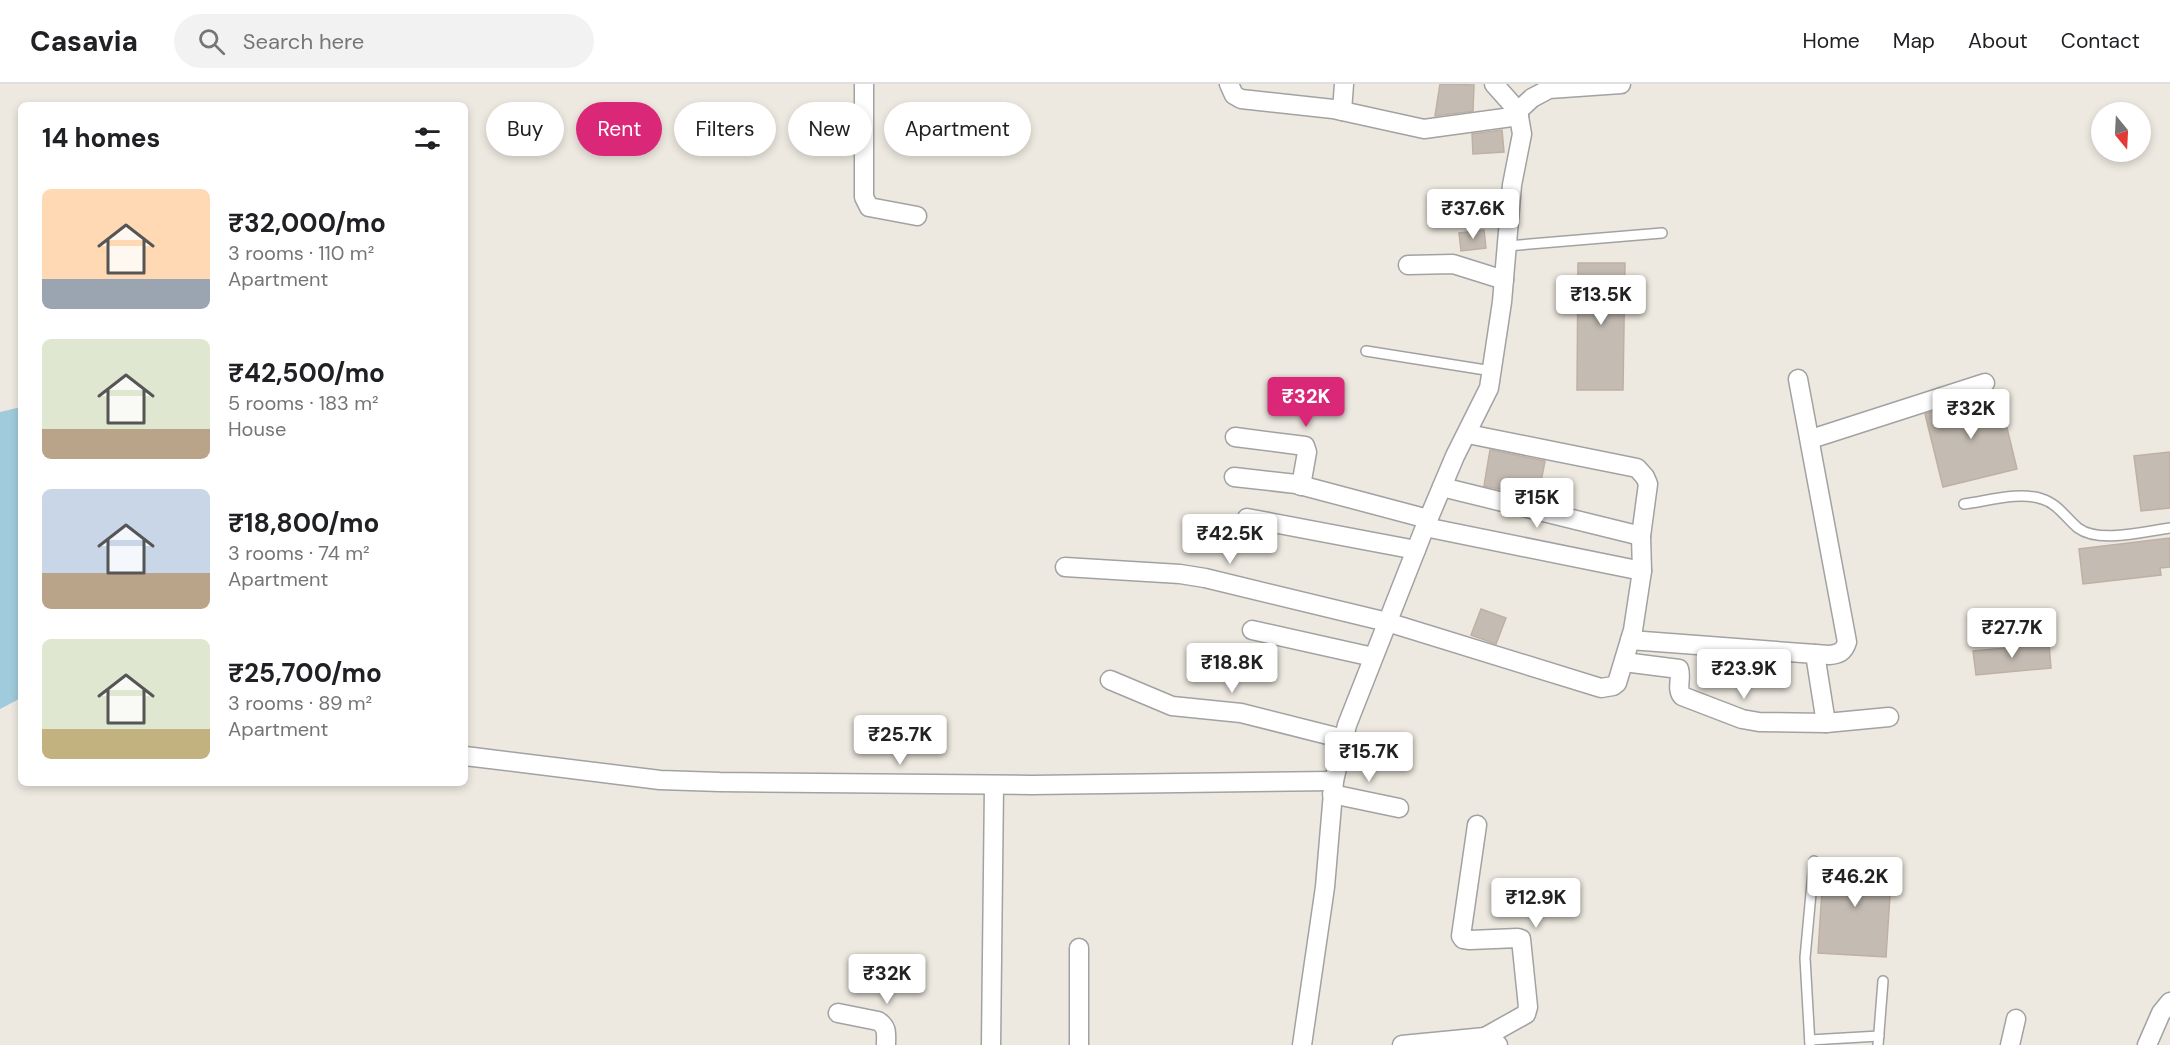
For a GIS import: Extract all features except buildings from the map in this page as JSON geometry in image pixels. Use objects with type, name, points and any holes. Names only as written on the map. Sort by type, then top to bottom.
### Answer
[{"type":"street","points":[[864,84],[864,197],[866,203],[869,207],[917,216]]},
{"type":"street","points":[[1229,84],[1234,95],[1241,99],[1342,111],[1425,129],[1519,114],[1532,98],[1549,89],[1621,84]]},
{"type":"street","points":[[1342,111],[1344,84]]},
{"type":"street","points":[[1302,1045],[1325,887],[1333,787],[1347,725],[1426,523],[1455,456],[1490,388],[1504,280],[1512,185],[1522,134],[1519,114],[1494,84]]},
{"type":"street","points":[[1408,265],[1453,264],[1504,280]]},
{"type":"street","points":[[1630,640],[1815,654],[1837,654],[1843,651],[1847,642],[1798,378]]},
{"type":"street","points":[[1811,439],[1985,383]]},
{"type":"street","points":[[1065,567],[1180,574],[1205,578],[1387,622],[1601,688],[1613,686],[1617,683],[1630,640],[1642,571],[1641,536],[1648,484],[1645,477],[1636,468],[1468,434]]},
{"type":"street","points":[[1235,437],[1305,446],[1307,452],[1301,486]]},
{"type":"street","points":[[1234,477],[1301,486],[1426,523],[1642,571]]},
{"type":"street","points":[[1442,487],[1641,536]]},
{"type":"street","points":[[1247,518],[1416,550]]},
{"type":"street","points":[[1252,630],[1373,657]]},
{"type":"street","points":[[1815,654],[1826,723]]},
{"type":"street","points":[[1624,662],[1679,669],[1679,691],[1682,696],[1759,722],[1826,723],[1889,717]]},
{"type":"street","points":[[1110,680],[1172,706],[1241,713],[1344,739]]},
{"type":"street","points":[[468,756],[660,780],[1333,787],[1399,808]]},
{"type":"street","points":[[991,1045],[994,785]]},
{"type":"street","points":[[1402,1045],[1491,1041],[1527,1014],[1521,939],[1470,940],[1463,939],[1461,936],[1477,825]]},
{"type":"street","points":[[1079,948],[1079,1045]]},
{"type":"street","points":[[2147,1045],[2161,1013],[2170,1002]]},
{"type":"street","points":[[838,1013],[883,1024],[886,1029],[886,1045]]},
{"type":"street","points":[[2010,1045],[2016,1019]]},
{"type":"lane","points":[[1507,246],[1662,233]]},
{"type":"lane","points":[[1366,351],[1492,371]]},
{"type":"lane","points":[[1964,504],[2032,496],[2046,499],[2082,531],[2097,535],[2125,535],[2170,528]]},
{"type":"lane","points":[[1814,861],[1804,958],[1810,1043],[1878,1041],[1883,981]]},
{"type":"water","points":[[18,408],[18,700],[0,709],[0,412]]}]
